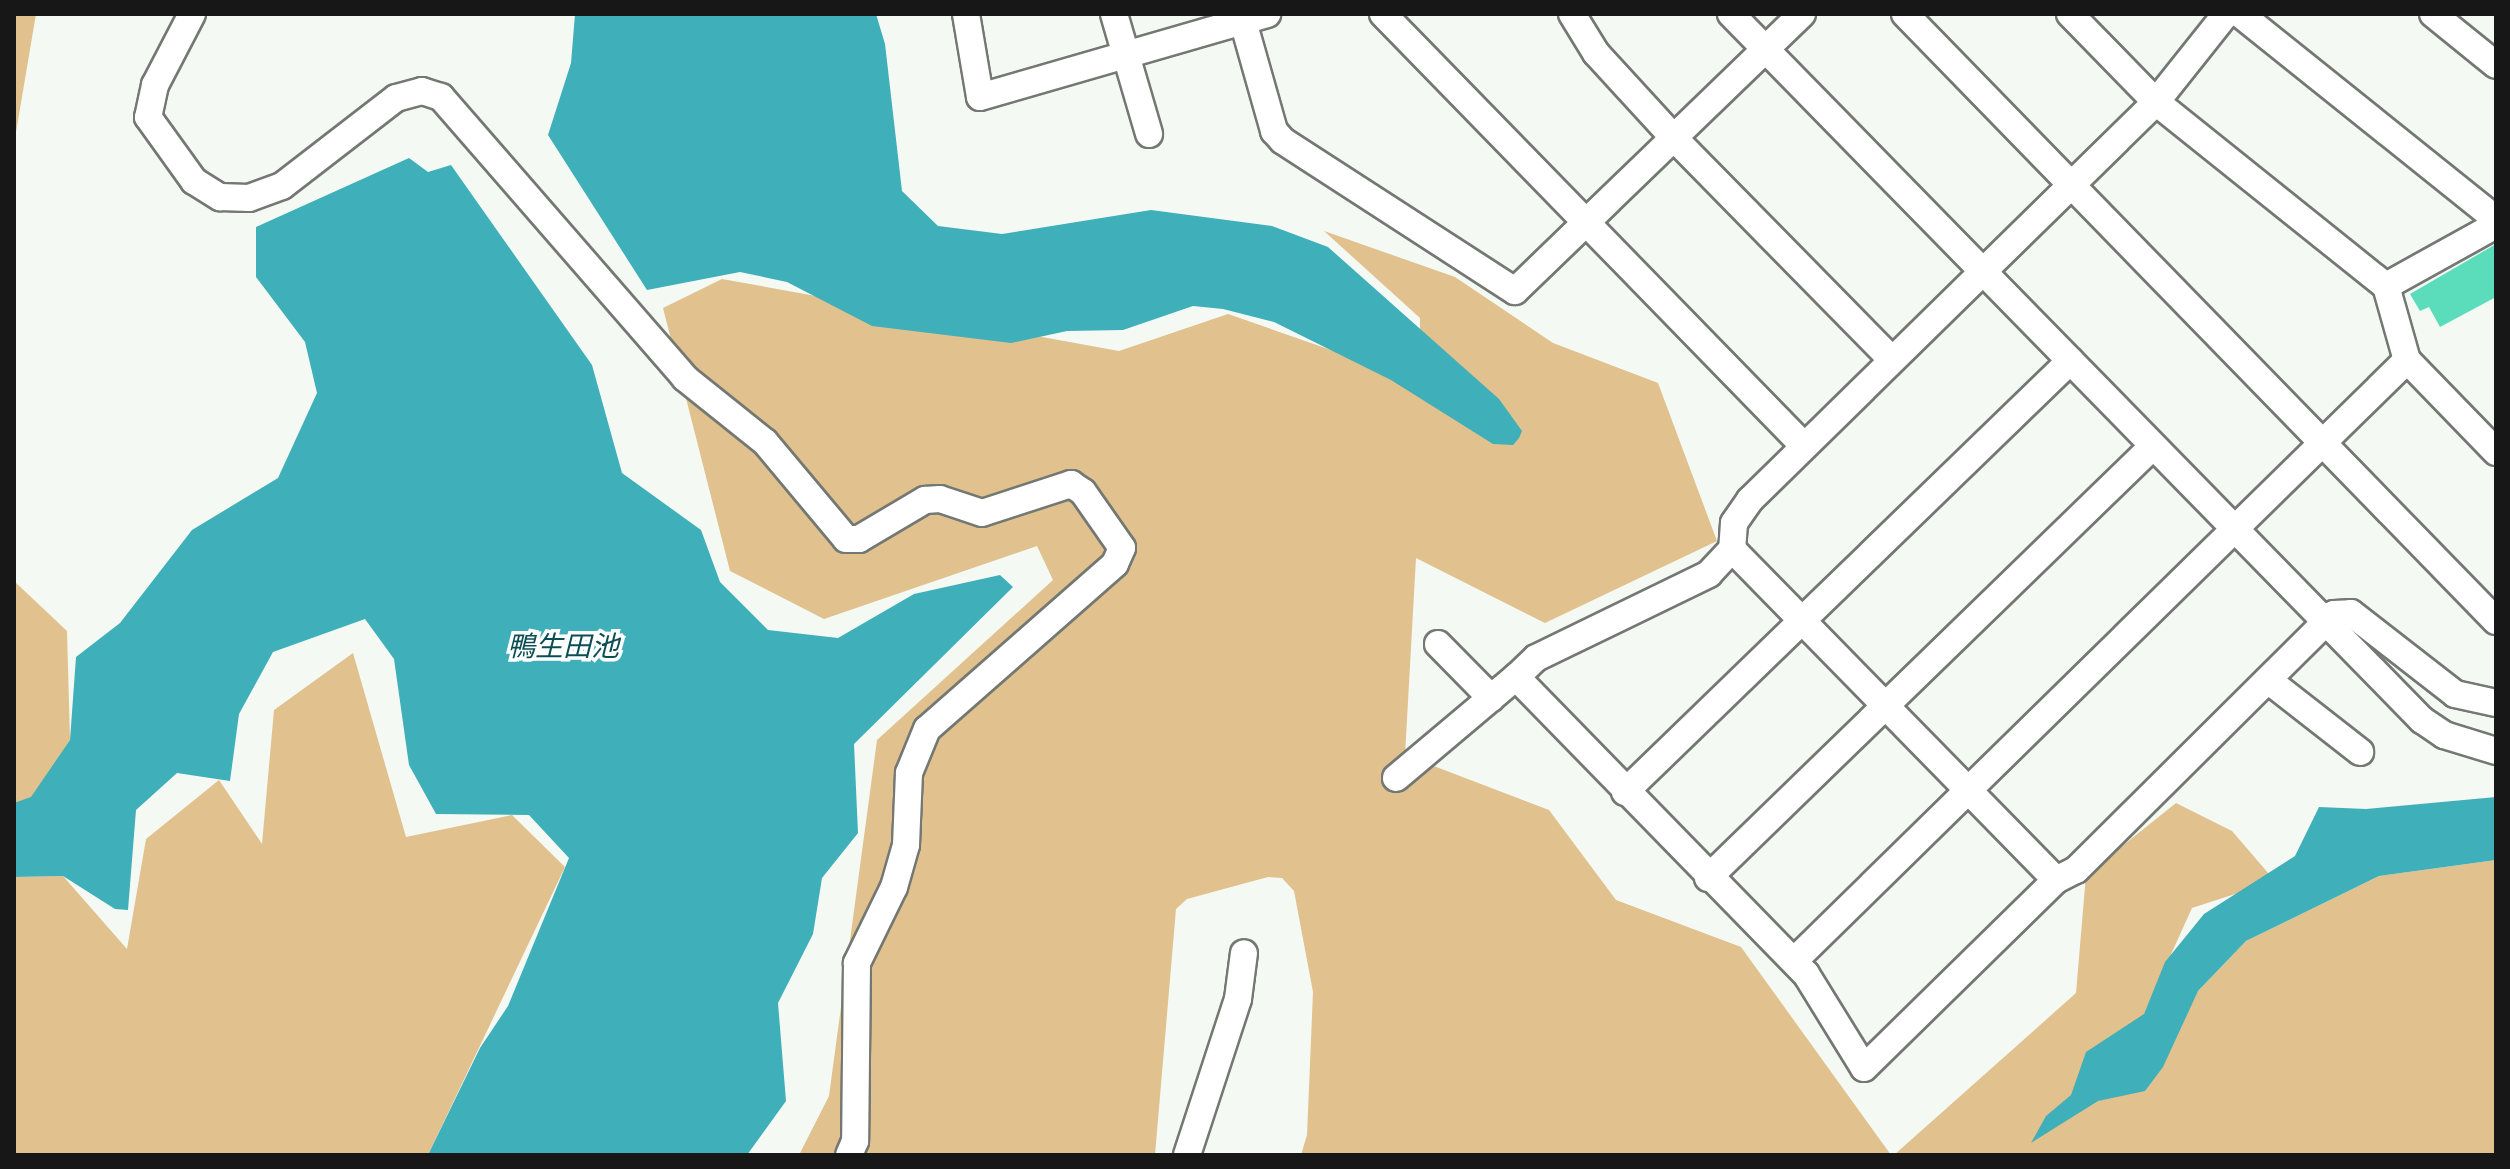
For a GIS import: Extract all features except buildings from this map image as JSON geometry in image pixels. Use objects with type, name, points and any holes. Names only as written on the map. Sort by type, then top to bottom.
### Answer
[{"type":"street","points":[[192,14],[155,85],[148,117],[194,181],[220,197],[249,198],[282,186],[396,98],[422,91],[441,97],[685,378],[765,442],[846,539],[859,539],[925,500],[940,499],[982,513],[1071,484],[1083,492],[1122,548],[1115,564],[927,729],[909,773],[902,859],[857,963],[855,1141],[849,1155]]},
{"type":"street","points":[[966,14],[980,97],[1251,16],[1274,131],[1283,141],[1515,291],[1802,14]]},
{"type":"street","points":[[1114,14],[1149,134]]},
{"type":"street","points":[[1383,14],[1803,445]]},
{"type":"street","points":[[1572,14],[1596,53],[1674,138],[1892,360]]},
{"type":"street","points":[[1731,14],[2422,720],[2444,735],[2496,751]]},
{"type":"street","points":[[1905,14],[2496,621]]},
{"type":"street","points":[[2070,14],[2156,102],[2386,286],[2407,360],[2496,452]]},
{"type":"street","points":[[1396,778],[1536,658],[1709,574],[1732,549],[1734,523],[1750,500],[2156,102],[2226,14]]},
{"type":"street","points":[[2240,14],[2496,222],[2386,286]]},
{"type":"street","points":[[2433,14],[2496,65]]},
{"type":"street","points":[[1794,961],[2407,360]]},
{"type":"street","points":[[1625,792],[1800,618],[2070,361]]},
{"type":"street","points":[[1708,878],[2153,446]]},
{"type":"street","points":[[1732,549],[2056,880]]},
{"type":"street","points":[[1516,677],[1708,878],[1794,961],[1864,1068],[2056,880],[2076,870],[2334,614],[2351,613],[2434,681],[2455,694],[2496,703]]},
{"type":"street","points":[[1438,644],[1491,698]]},
{"type":"street","points":[[2268,680],[2360,752]]},
{"type":"street","points":[[1187,1155],[1238,999],[1244,953]]},
{"type":"shaded area","points":[[14,14],[36,14],[14,144]]},
{"type":"shaded area","points":[[1324,231],[1455,277],[1553,343],[1658,383],[1717,541],[1545,623],[1416,558],[1405,755],[1549,810],[1616,900],[1741,947],[1891,1155],[1301,1155],[1307,1135],[1313,992],[1294,891],[1282,878],[1268,877],[1187,899],[1176,909],[1155,1155],[799,1155],[829,1096],[877,740],[1053,580],[1037,546],[824,619],[730,571],[663,308],[722,279],[1119,351],[1228,314],[1420,381],[1420,318]]},
{"type":"shaded area","points":[[14,581],[67,631],[70,740],[32,799],[14,805]]},
{"type":"shaded area","points":[[353,653],[406,837],[512,815],[565,867],[428,1155],[14,1155],[14,877],[63,876],[127,949],[146,839],[219,780],[262,844],[274,710]]},
{"type":"shaded area","points":[[2176,803],[2232,831],[2275,881],[2192,908],[2144,1014],[2198,991],[2246,941],[2379,876],[2496,860],[2496,1155],[1894,1155],[2076,993],[2086,875]]},
{"type":"water","points":[[575,14],[876,14],[885,44],[902,191],[938,226],[1002,234],[1151,210],[1272,226],[1328,247],[1499,399],[1522,431],[1519,438],[1513,445],[1493,444],[1391,380],[1274,322],[1223,309],[1193,306],[1123,330],[1067,331],[1011,343],[872,326],[787,282],[740,272],[647,290],[548,135],[571,63]]},
{"type":"water","name":"鴨生田池","points":[[409,158],[428,172],[451,165],[592,365],[622,473],[701,530],[720,582],[768,630],[838,638],[914,594],[1000,575],[1013,587],[854,744],[858,833],[822,878],[813,934],[778,1003],[786,1101],[747,1155],[428,1155],[480,1048],[508,1006],[569,858],[529,815],[436,814],[409,765],[394,659],[365,619],[273,652],[239,714],[230,781],[177,773],[136,810],[128,910],[115,909],[63,876],[14,877],[14,803],[31,797],[70,740],[76,657],[120,623],[192,530],[278,478],[317,393],[305,342],[256,277],[256,227]]},
{"type":"water","points":[[2496,797],[2496,860],[2379,876],[2246,941],[2198,991],[2163,1067],[2145,1091],[2098,1101],[2031,1143],[2046,1116],[2071,1095],[2086,1052],[2144,1014],[2165,962],[2204,914],[2295,856],[2319,807],[2366,809]]}]
